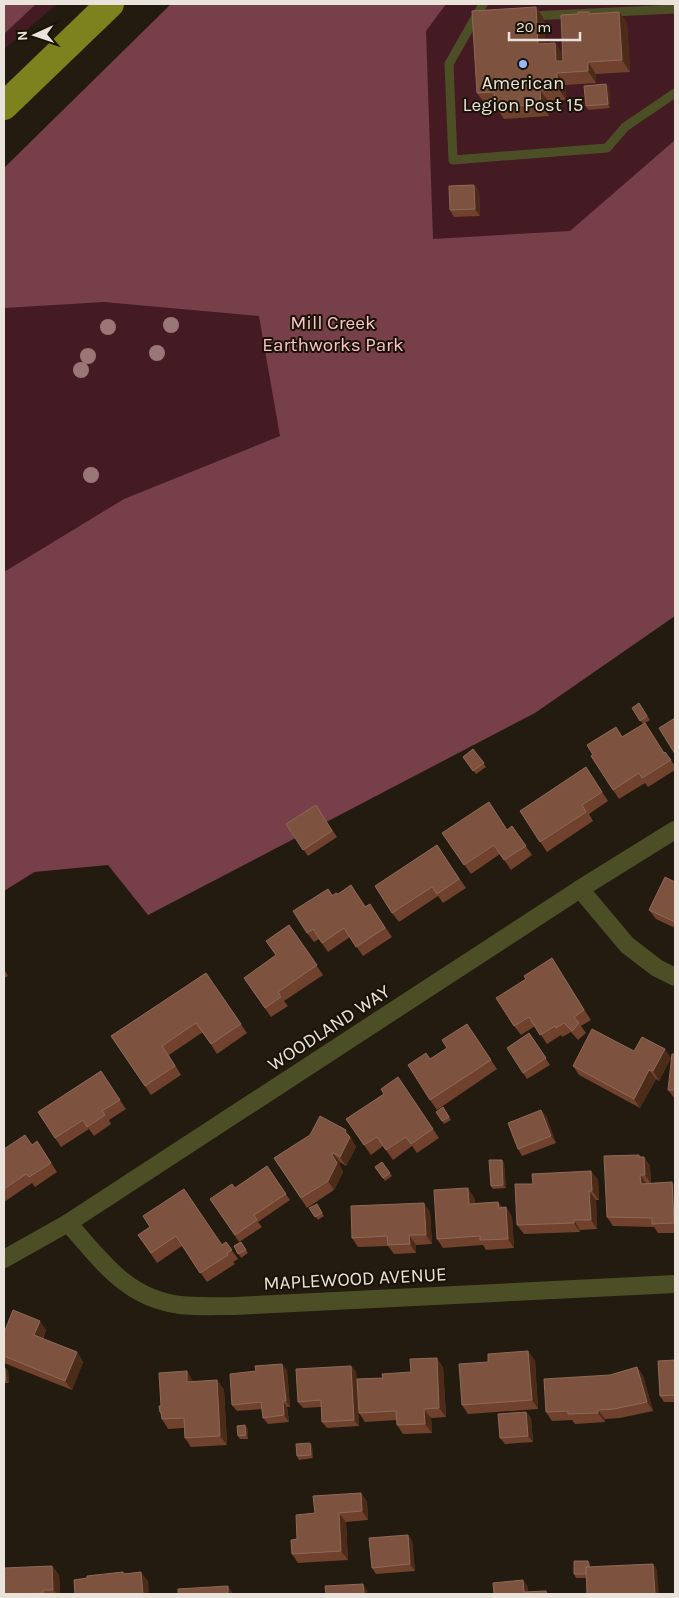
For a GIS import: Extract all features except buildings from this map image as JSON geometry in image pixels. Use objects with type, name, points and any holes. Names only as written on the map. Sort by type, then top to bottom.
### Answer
[{"type":"main road","points":[[4,106],[110,4]]},
{"type":"street","name":"WOODLAND WAY","points":[[4,1258],[68,1223],[580,889],[675,830]]},
{"type":"street","points":[[580,889],[627,945],[657,968],[675,977]]},
{"type":"street","name":"MAPLEWOOD AVENUE","points":[[68,1223],[124,1283],[150,1298],[180,1305],[234,1306],[675,1284]]},
{"type":"lane","points":[[483,4],[481,16],[449,64],[453,160],[607,148],[625,127],[675,94]]},
{"type":"lane","points":[[523,16],[675,8]]},
{"type":"green space","points":[[4,4],[57,4],[4,49]]},
{"type":"green space","points":[[4,4],[36,4],[4,34]]},
{"type":"green space","name":"Mill Creek Earthworks Park","points":[[171,4],[675,4],[675,495],[4,891],[4,168]]},
{"type":"green space","name":"Mill Creek Earthworks Park","points":[[171,4],[446,4],[426,31],[433,239],[570,231],[675,140],[675,616],[535,713],[148,915],[108,865],[34,872],[4,891],[4,572],[124,499],[280,436],[259,316],[104,302],[4,308],[4,168]]},
{"type":"place","name":"American Legion Post 15","points":[[523,64]]}]
